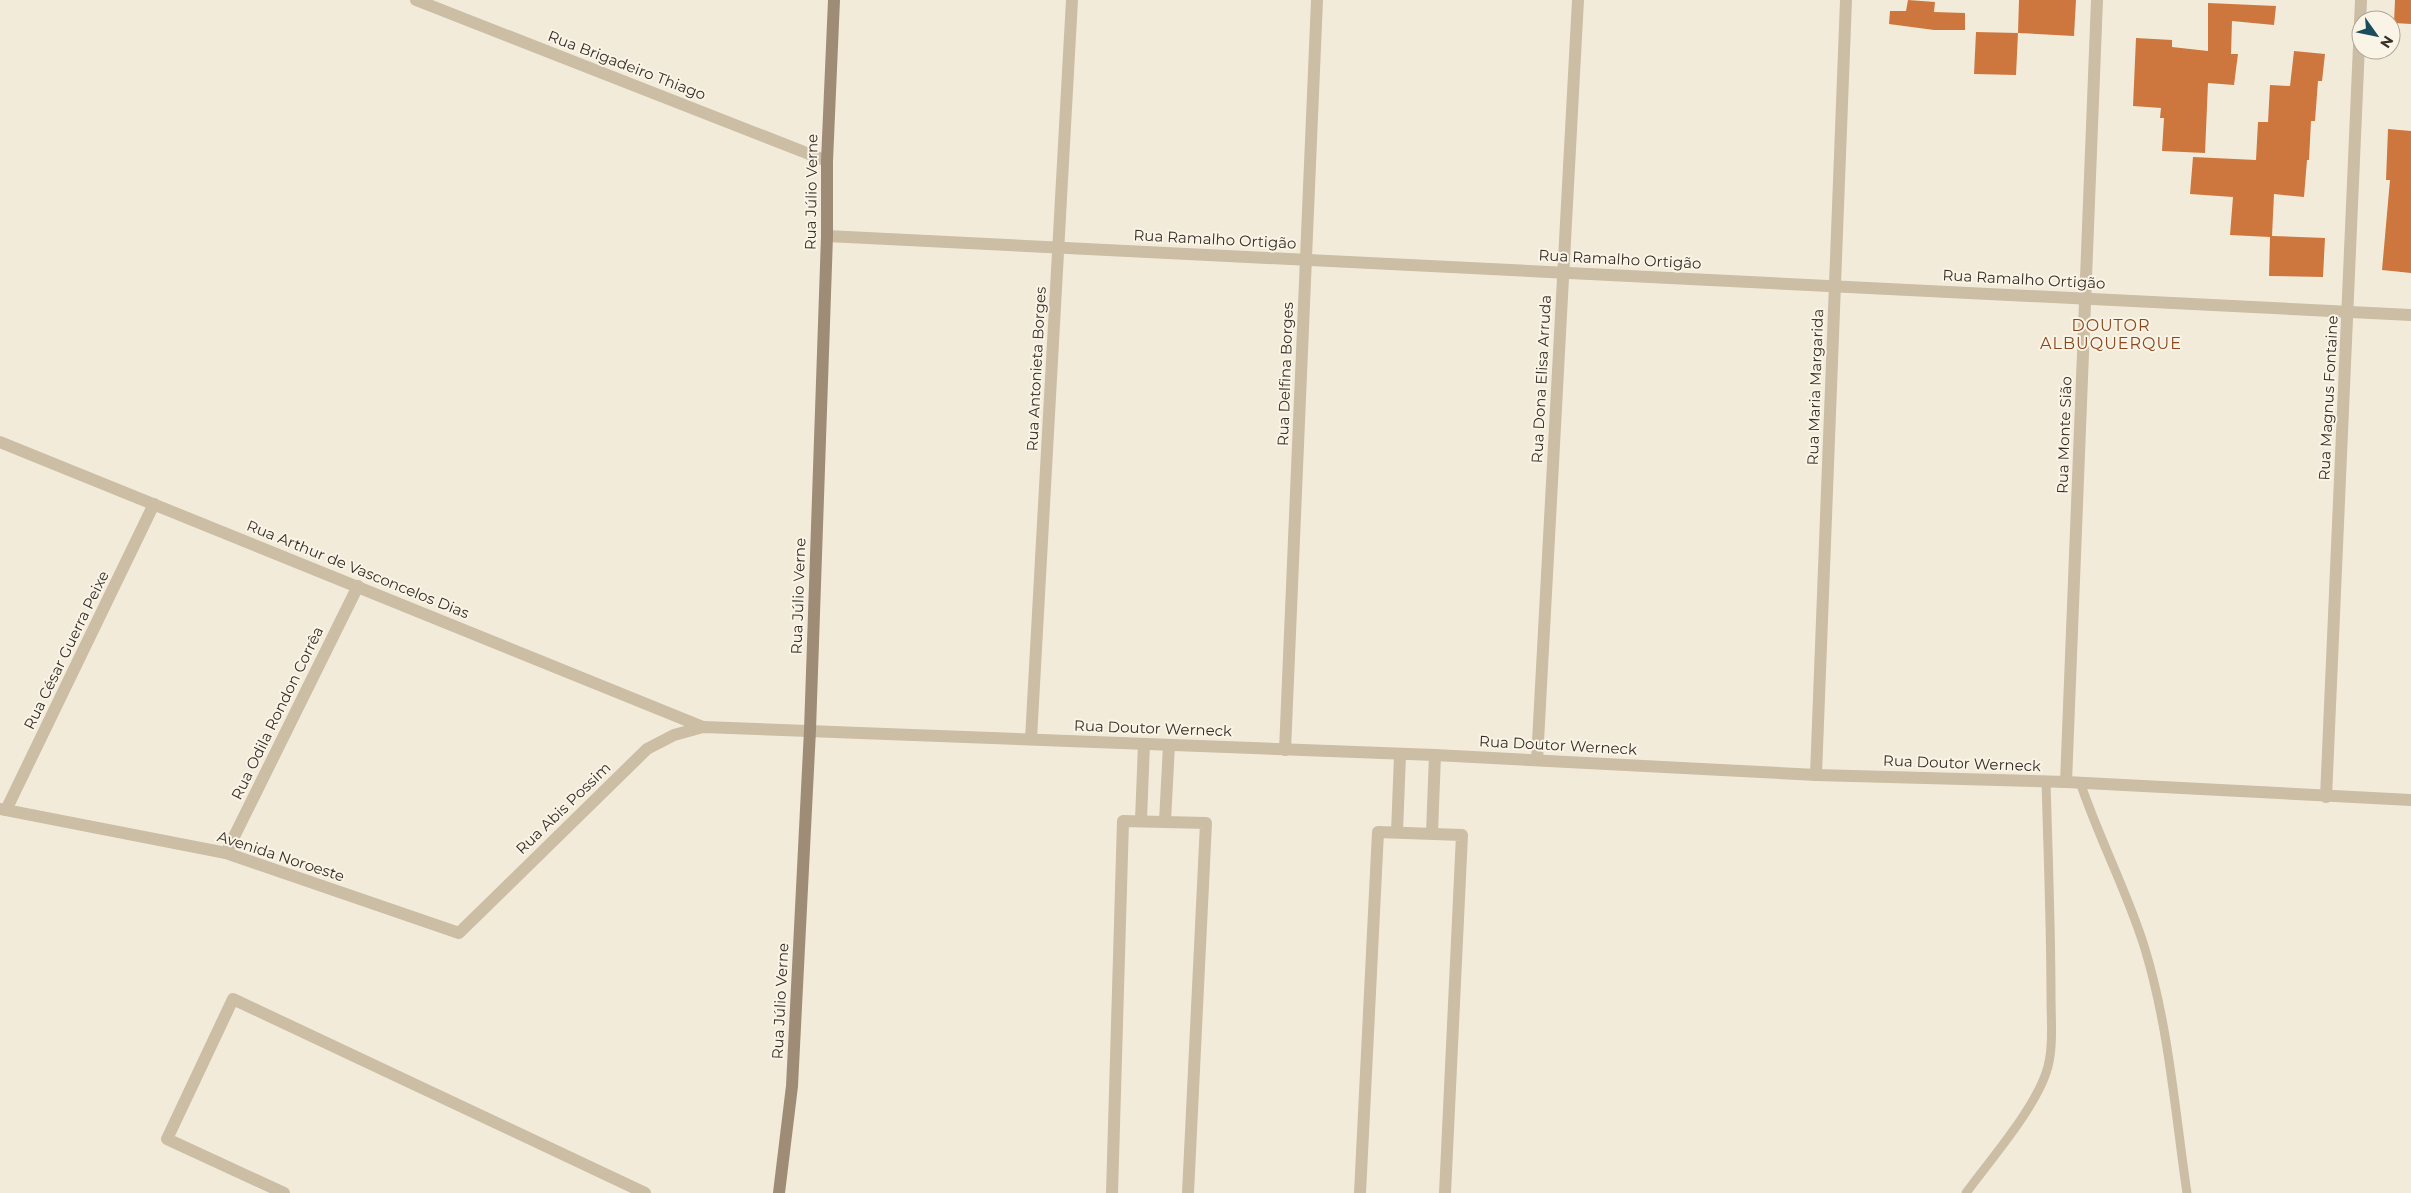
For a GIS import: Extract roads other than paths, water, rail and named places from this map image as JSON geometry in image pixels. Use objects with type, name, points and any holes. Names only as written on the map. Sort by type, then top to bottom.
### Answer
[{"type":"street","name":"Rua Brigadeiro Thiago","points":[[416,0],[827,161]]},
{"type":"street","name":"Rua Júlio Verne","points":[[779,1193],[792,1086],[810,730],[827,236],[827,161],[834,0]]},
{"type":"street","name":"Rua Antonieta Borges","points":[[1030,739],[1072,0]]},
{"type":"street","name":"Rua Delfina Borges","points":[[1285,750],[1317,0]]},
{"type":"street","name":"Rua Dona Elisa Arruda","points":[[1537,760],[1578,0]]},
{"type":"street","name":"Rua Maria Margarida","points":[[1816,775],[1846,0]]},
{"type":"street","name":"Rua Monte Sião","points":[[2066,782],[2097,0]]},
{"type":"street","name":"Rua Magnus Fontaine","points":[[2326,797],[2361,0]]},
{"type":"street","name":"Rua Ramalho Ortigão","points":[[827,236],[2411,315]]},
{"type":"street","name":"Rua Arthur de Vasconcelos Dias","points":[[0,442],[703,727]]},
{"type":"street","name":"Rua César Guerra Peixe","points":[[3,809],[154,504]]},
{"type":"street","name":"Rua Odila Rondon Corrêa","points":[[226,853],[358,586]]},
{"type":"street","name":"Rua Doutor Werneck","points":[[703,727],[1537,760],[1816,775],[2080,782],[2326,797],[2411,800]]},
{"type":"street","name":"Rua Abis Possim","points":[[459,933],[646,749],[674,735],[703,727]]},
{"type":"street","points":[[1141,820],[1144,744]]},
{"type":"street","points":[[1165,820],[1169,745]]},
{"type":"street","points":[[1397,832],[1400,755]]},
{"type":"street","points":[[1432,833],[1435,756]]},
{"type":"street","name":"Avenida Noroeste","points":[[3,809],[226,853],[459,933]]},
{"type":"street","points":[[1112,1193],[1123,821],[1141,820],[1206,823],[1188,1193]]},
{"type":"street","points":[[1360,1193],[1378,832],[1462,835],[1445,1193]]},
{"type":"street","points":[[284,1193],[167,1139],[233,999],[646,1193]]},
{"type":"lane","points":[[1966,1193],[2024,1113],[2047,1072],[2050,1038],[2051,972],[2046,781]]},
{"type":"lane","points":[[2080,782],[2094,824],[2144,947],[2152,975],[2162,1018],[2188,1193]]},
{"type":"district","name":"DOUTOR ALBUQUERQUE","points":[[2111,334]]}]
